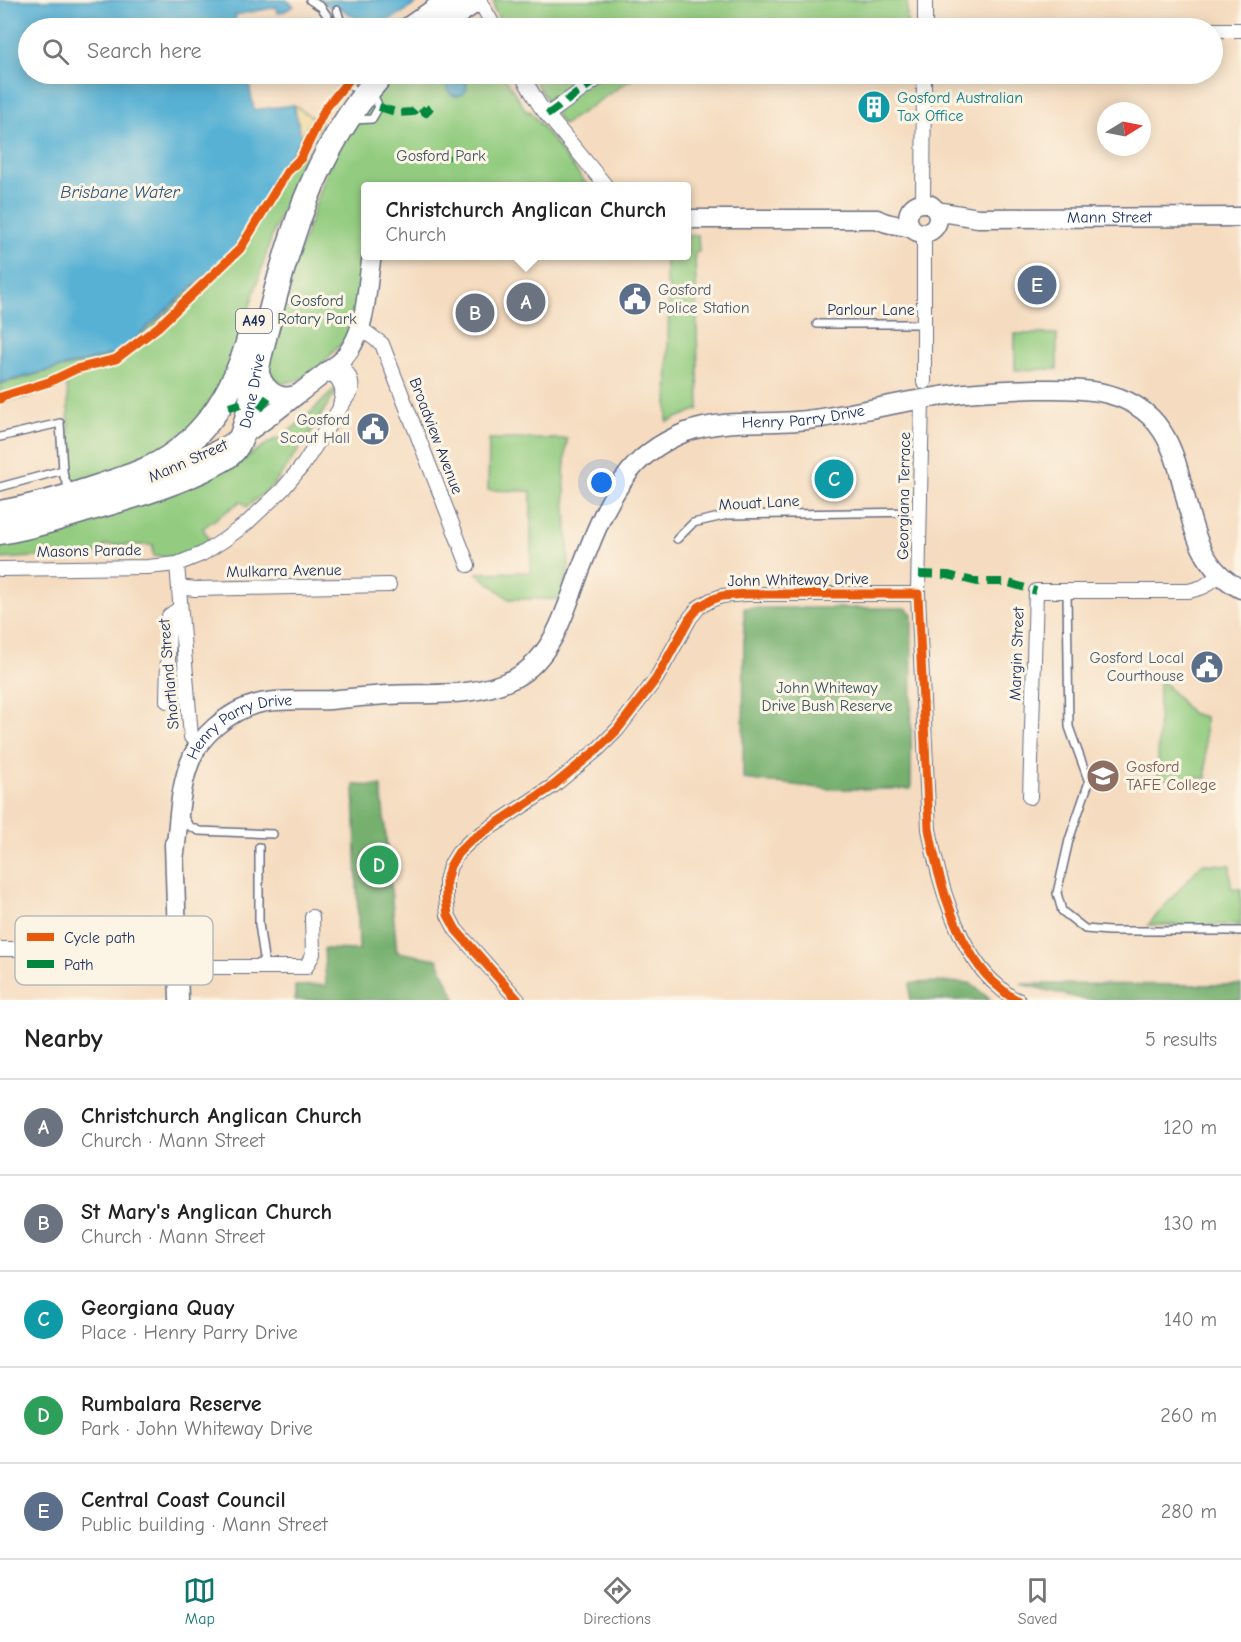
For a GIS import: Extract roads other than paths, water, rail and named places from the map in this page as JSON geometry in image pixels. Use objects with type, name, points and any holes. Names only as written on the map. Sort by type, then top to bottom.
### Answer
[{"type":"highway","points":[[425,18],[451,0]]},
{"type":"highway","points":[[449,18],[477,0]]},
{"type":"highway","name":"Dane Drive","points":[[0,513],[79,493],[151,467],[174,454],[204,426],[222,403],[243,358],[265,277],[284,221],[309,161],[323,133],[360,84]]},
{"type":"highway","name":"Dane Drive","points":[[0,532],[35,525],[154,489],[182,479],[221,460],[235,449],[242,436],[279,281],[294,229],[320,167],[361,84]]},
{"type":"main road","name":"Mann Street","points":[[691,219],[877,219],[887,225],[900,225],[923,219],[1241,217]]},
{"type":"main road","name":"Mann Street","points":[[221,460],[274,428],[314,394],[352,345],[360,328],[366,305],[371,260]]},
{"type":"main road","points":[[258,365],[261,380],[269,390],[288,396],[298,394]]},
{"type":"main road","name":"Mann Street","points":[[79,493],[120,488],[192,461],[242,436],[334,368]]},
{"type":"main road","name":"Henry Parry Drive","points":[[175,853],[187,768],[194,751],[206,736],[235,712],[249,705],[265,702],[449,693],[480,689],[506,681],[527,670],[543,652],[558,628],[595,533],[614,494],[638,461],[665,441],[712,425],[806,420],[923,391],[946,395],[995,390],[1068,389],[1102,393],[1133,403],[1155,422],[1171,447],[1177,462],[1199,544],[1205,556],[1220,575],[1241,589]]},
{"type":"main road","name":"Henry Parry Drive","points":[[177,916],[175,853],[171,820],[172,788],[183,751],[191,737],[234,700],[265,690],[330,690],[387,695]]},
{"type":"street","points":[[477,0],[489,18]]},
{"type":"street","points":[[925,0],[925,18]]},
{"type":"street","points":[[1223,30],[1241,30]]},
{"type":"street","points":[[527,84],[540,106],[603,182]]},
{"type":"street","points":[[547,115],[590,84]]},
{"type":"street","name":"Georgiana Terrace","points":[[918,594],[924,324],[924,84]]},
{"type":"street","name":"Broadview Avenue","points":[[360,328],[382,344],[468,565]]},
{"type":"street","name":"Masons Parade","points":[[0,569],[148,567],[177,564],[202,554],[247,523],[268,505],[303,465],[350,393],[352,386],[348,373],[334,368]]},
{"type":"street","name":"Shortland Street","points":[[177,564],[191,737]]},
{"type":"street","name":"Margin Street","points":[[1030,797],[1036,591],[1189,591],[1203,587],[1220,575]]},
{"type":"street","name":"Mulkarra Avenue","points":[[179,587],[195,589],[389,585]]},
{"type":"street","name":"John Whiteway Drive","points":[[518,1000],[466,944],[448,915],[446,881],[450,866],[458,853],[470,841],[553,786],[617,730],[656,679],[690,618],[699,608],[711,600],[735,594],[918,594]]},
{"type":"street","points":[[918,594],[928,819],[933,854],[964,944],[980,968],[995,984],[1018,1000]]},
{"type":"street","name":"Shortland Street","points":[[167,701],[169,616],[180,608]]},
{"type":"street","points":[[213,967],[306,968],[313,954],[312,917]]},
{"type":"lane","points":[[310,0],[321,7],[329,18]]},
{"type":"lane","points":[[337,10],[340,18]]},
{"type":"lane","name":"Parlour Lane","points":[[817,324],[924,324]]},
{"type":"lane","points":[[0,437],[60,423],[64,477],[79,493]]},
{"type":"lane","points":[[0,487],[63,470]]},
{"type":"lane","name":"Mouat Lane","points":[[677,539],[693,523],[728,515],[921,512]]},
{"type":"lane","points":[[1067,592],[1069,727],[1089,782],[1069,840],[1057,893],[1062,911],[1085,929],[1241,931]]},
{"type":"lane","points":[[180,811],[189,826],[199,831],[273,834]]},
{"type":"lane","points":[[258,967],[264,958],[259,924],[259,847]]},
{"type":"water","name":"Brisbane Water","points":[[0,0],[287,0],[294,6],[285,11],[278,13],[277,7],[235,15],[235,18],[18,18],[18,84],[249,84],[254,110],[294,105],[301,137],[234,249],[129,344],[106,356],[0,383]]},
{"type":"water","points":[[319,0],[421,0],[393,18],[357,18],[341,8],[333,12],[331,7]]},
{"type":"water","points":[[448,84],[466,84],[464,93],[457,96],[450,93],[447,86]]},
{"type":"place","name":"Gosford Australian Tax Office","points":[[874,107]]},
{"type":"place","name":"Central Coast Council","points":[[1037,285]]},
{"type":"place","name":"Gosford Police Station","points":[[635,299]]},
{"type":"place","name":"Christchurch Anglican Church","points":[[526,302]]},
{"type":"place","name":"St Mary's Anglican Church","points":[[475,313]]},
{"type":"place","name":"Gosford Scout Hall","points":[[373,429]]},
{"type":"place","name":"Georgiana Quay","points":[[834,479]]},
{"type":"place","name":"Gosford Local Courthouse","points":[[1207,667]]},
{"type":"place","name":"Gosford TAFE College","points":[[1103,776]]},
{"type":"place","name":"Rumbalara Reserve","points":[[379,865]]},
{"type":"park label","name":"Gosford Park","points":[[441,156]]},
{"type":"park label","name":"Gosford Rotary Park","points":[[317,310]]},
{"type":"park label","name":"John Whiteway Drive Bush Reserve","points":[[827,697]]}]
